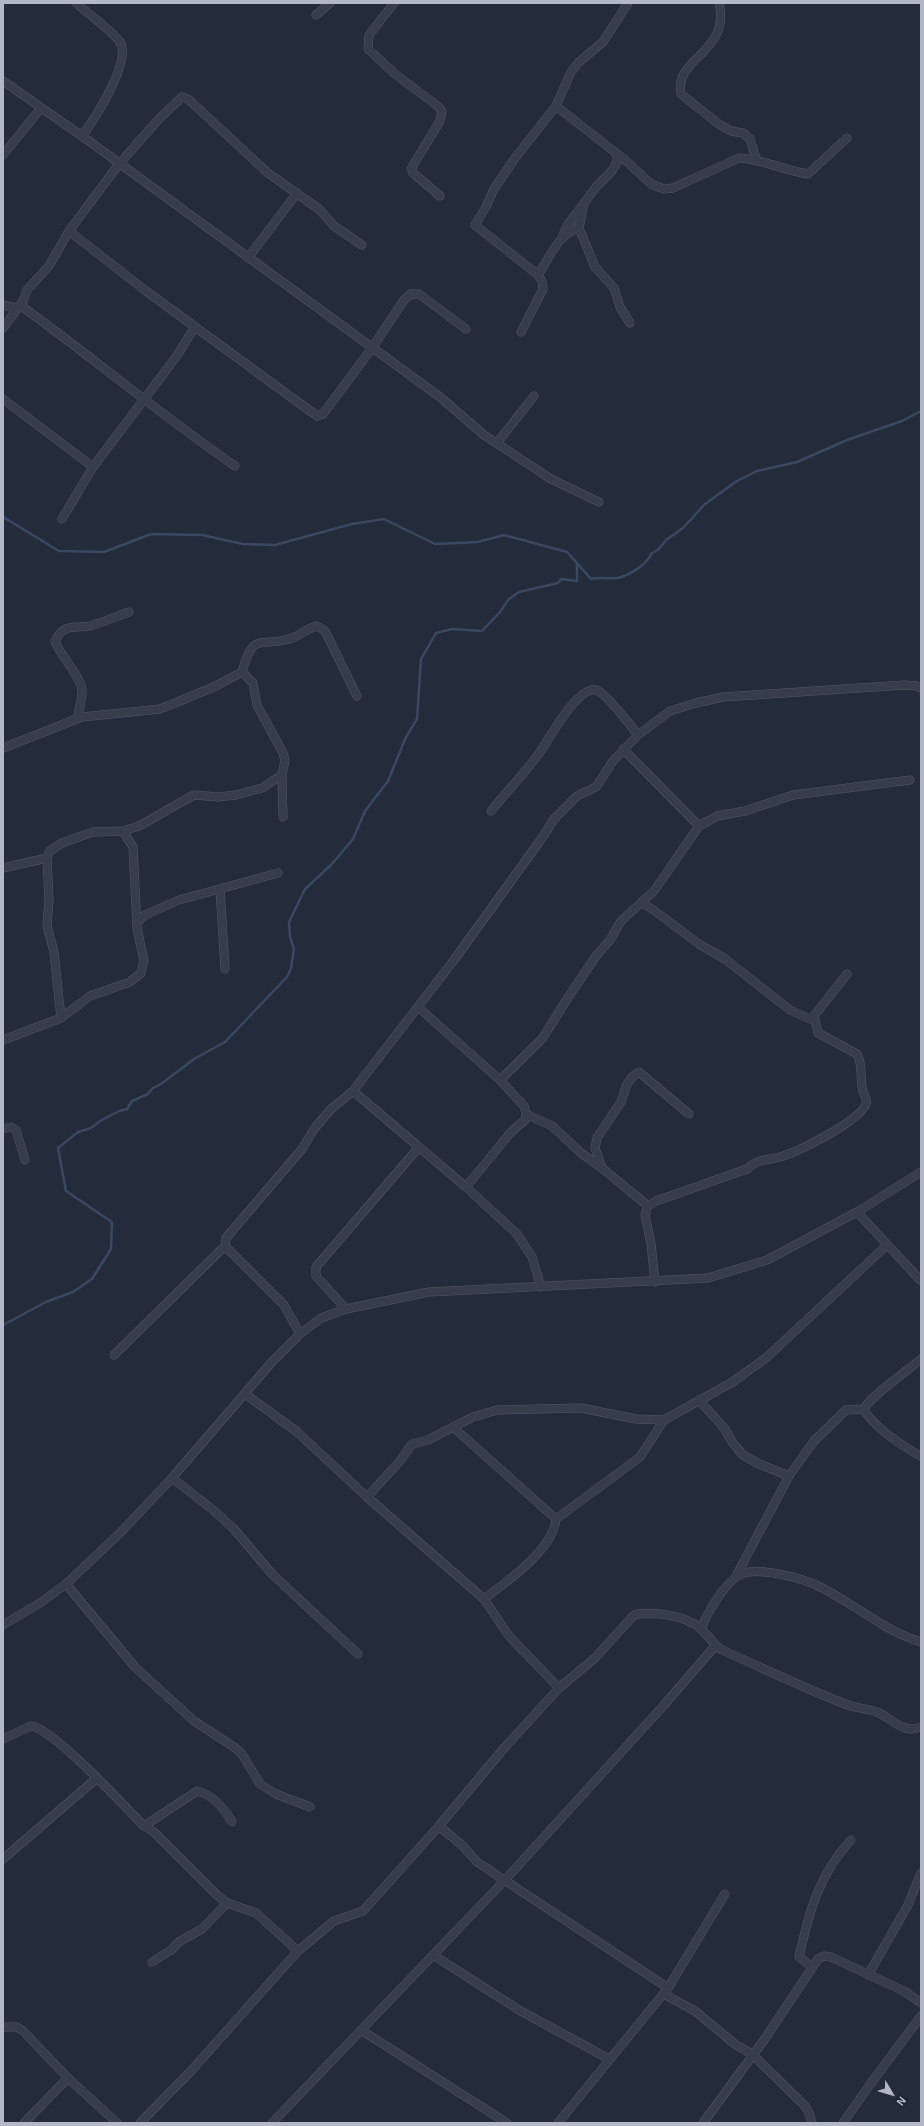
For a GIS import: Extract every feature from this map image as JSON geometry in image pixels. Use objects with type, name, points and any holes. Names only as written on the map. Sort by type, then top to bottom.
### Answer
[{"type":"street","points":[[76,3],[120,42],[123,52],[120,65],[97,116],[82,136]]},
{"type":"street","points":[[316,15],[330,3]]},
{"type":"street","points":[[394,3],[369,35],[368,49],[395,74],[439,107],[442,112],[440,121],[411,169],[413,173],[440,196]]},
{"type":"street","points":[[521,332],[544,289],[542,281],[538,275],[475,225],[486,207],[494,189],[515,158],[556,106],[571,72],[579,62],[603,42],[628,3]]},
{"type":"street","points":[[719,3],[721,13],[716,37],[709,47],[690,64],[681,79],[679,87],[681,94],[720,125],[731,131],[744,133],[750,139],[757,161]]},
{"type":"street","points":[[3,81],[82,136],[440,397],[484,435],[551,479],[599,502]]},
{"type":"street","points":[[3,328],[18,307],[30,286],[49,266],[69,230],[119,164],[158,120],[182,97],[188,100],[268,173],[320,210],[334,226],[362,245]]},
{"type":"street","points":[[556,106],[617,154],[651,184],[664,189],[673,188],[739,158],[757,161],[793,172],[808,174],[847,138]]},
{"type":"street","points":[[3,155],[41,108]]},
{"type":"street","points":[[562,239],[568,224],[596,187],[612,171],[617,162],[617,154]]},
{"type":"street","points":[[248,258],[297,193]]},
{"type":"street","points":[[584,203],[579,228],[595,267],[614,288],[620,307],[630,323]]},
{"type":"street","points":[[538,275],[562,239],[571,230],[579,228]]},
{"type":"street","points":[[69,230],[146,292],[317,416],[322,414],[372,348],[404,300],[411,294],[416,293],[466,330]]},
{"type":"street","points":[[3,305],[18,307],[144,399],[186,432],[235,466]]},
{"type":"street","points":[[62,519],[93,467],[176,357],[195,327]]},
{"type":"street","points":[[497,444],[534,396]]},
{"type":"street","points":[[3,399],[93,467]]},
{"type":"street","points":[[77,719],[82,690],[78,679],[58,650],[55,641],[60,632],[69,627],[92,626],[129,612]]},
{"type":"street","points":[[3,748],[77,719],[160,708],[214,687],[242,672],[247,653],[260,641],[293,638],[311,627],[317,626],[325,631],[357,696]]},
{"type":"street","points":[[242,672],[253,683],[257,705],[283,753],[285,760],[282,775],[283,817]]},
{"type":"street","points":[[114,1355],[225,1246],[226,1238],[302,1149],[331,1109],[353,1091],[418,1007],[542,838],[554,819],[577,796],[596,787],[623,749],[638,735],[670,711],[723,697],[905,685],[921,688]]},
{"type":"street","points":[[491,811],[542,749],[565,715],[586,693],[592,690],[601,693],[638,735]]},
{"type":"street","points":[[623,749],[700,826]]},
{"type":"street","points":[[61,1018],[54,952],[47,926],[50,900],[47,858],[53,848],[93,832],[123,831],[139,826],[194,795],[218,797],[236,795],[262,788],[282,775]]},
{"type":"street","points":[[500,1080],[542,1039],[596,956],[610,940],[621,922],[654,890],[700,826],[717,816],[745,811],[793,795],[910,780]]},
{"type":"street","points":[[3,1040],[61,1018],[90,996],[130,982],[141,973],[144,961],[137,922],[133,847],[123,831]]},
{"type":"street","points":[[3,868],[47,858]]},
{"type":"street","points":[[137,922],[145,915],[180,900],[243,884],[278,873]]},
{"type":"street","points":[[220,889],[225,969]]},
{"type":"street","points":[[642,903],[699,944],[725,959],[790,1010],[803,1017],[810,1019],[814,1016],[847,974]]},
{"type":"street","points":[[418,1007],[500,1080],[524,1106],[526,1114],[525,1120],[511,1132],[466,1187]]},
{"type":"street","points":[[654,1282],[651,1244],[645,1215],[648,1206],[656,1201],[747,1169],[756,1161],[780,1157],[804,1147],[836,1130],[857,1116],[863,1109],[866,1100],[862,1087],[863,1073],[857,1054],[818,1033],[814,1016]]},
{"type":"street","points":[[602,1168],[595,1148],[597,1138],[621,1102],[632,1076],[639,1072],[688,1114]]},
{"type":"street","points":[[353,1091],[512,1228],[525,1243],[532,1257],[541,1287]]},
{"type":"street","points":[[526,1114],[552,1126],[581,1153],[602,1168],[648,1206]]},
{"type":"street","points":[[3,1129],[11,1127],[16,1130],[25,1160]]},
{"type":"street","points":[[346,1309],[316,1276],[316,1268],[419,1147]]},
{"type":"street","points":[[3,1625],[43,1601],[66,1584],[121,1532],[172,1478],[271,1364],[300,1334],[321,1318],[346,1309],[429,1292],[654,1282],[708,1278],[767,1260],[857,1212],[921,1172]]},
{"type":"street","points":[[857,1212],[921,1281]]},
{"type":"street","points":[[484,1599],[536,1557],[555,1526],[556,1519],[640,1457],[664,1420],[731,1383],[766,1358],[887,1245]]},
{"type":"street","points":[[225,1246],[284,1305],[300,1334]]},
{"type":"street","points":[[864,1409],[874,1397],[921,1359]]},
{"type":"street","points":[[245,1394],[296,1431],[367,1497],[484,1599],[509,1636],[559,1688]]},
{"type":"street","points":[[699,1400],[725,1429],[732,1442],[743,1455],[757,1463],[789,1476]]},
{"type":"street","points":[[367,1497],[400,1461],[412,1444],[428,1440],[473,1417],[497,1410],[581,1408],[636,1419],[664,1420]]},
{"type":"street","points":[[864,1409],[866,1414],[879,1426],[911,1451],[921,1456]]},
{"type":"street","points":[[701,1629],[712,1608],[734,1579],[789,1476],[814,1441],[846,1410],[864,1409]]},
{"type":"street","points":[[453,1427],[556,1519]]},
{"type":"street","points":[[172,1478],[212,1509],[234,1529],[272,1574],[358,1654]]},
{"type":"street","points":[[734,1579],[744,1573],[764,1572],[783,1574],[815,1585],[886,1627],[921,1642]]},
{"type":"street","points":[[66,1584],[135,1667],[194,1721],[234,1747],[242,1754],[260,1784],[276,1794],[310,1806]]},
{"type":"street","points":[[140,2123],[190,2072],[298,1951],[334,1921],[363,1911],[439,1826],[505,1747],[559,1688],[595,1658],[633,1616],[637,1614],[678,1618],[694,1624],[701,1629],[716,1646],[770,1673],[846,1705],[882,1715],[902,1727],[914,1729],[921,1727]]},
{"type":"street","points":[[272,2123],[505,1880],[664,1706],[716,1646]]},
{"type":"street","points":[[3,1739],[31,1726],[36,1726],[69,1751],[144,1826],[154,1832],[194,1873],[227,1903],[252,1910],[298,1951]]},
{"type":"street","points":[[3,1858],[96,1778]]},
{"type":"street","points":[[144,1826],[197,1790],[203,1792],[223,1807],[232,1822]]},
{"type":"street","points":[[439,1826],[463,1846],[477,1862],[666,1991],[696,2012],[736,2045],[752,2054],[805,2106],[810,2113],[812,2123]]},
{"type":"street","points":[[812,1967],[799,1957],[810,1913],[827,1870],[834,1859],[851,1840]]},
{"type":"street","points":[[868,1975],[908,1905],[921,1873]]},
{"type":"street","points":[[558,2123],[666,1991],[725,1894]]},
{"type":"street","points":[[152,1962],[171,1950],[180,1941],[202,1929],[227,1903]]},
{"type":"street","points":[[433,1955],[519,2010],[609,2059]]},
{"type":"street","points":[[703,2123],[752,2054],[764,2040],[818,1959],[824,1956],[831,1957],[904,1991],[921,2003]]},
{"type":"street","points":[[843,2123],[868,2086],[921,2016]]},
{"type":"street","points":[[3,2027],[17,2027],[23,2031],[68,2078],[117,2123]]},
{"type":"street","points":[[361,2030],[507,2123]]},
{"type":"street","points":[[24,2123],[68,2078]]},
{"type":"waterway","points":[[3,1325],[46,1302],[73,1292],[92,1279],[111,1249],[112,1222],[66,1191],[58,1148],[78,1132],[91,1128],[100,1121],[119,1111],[127,1109],[132,1101],[148,1094],[153,1088],[161,1084],[194,1059],[225,1042],[287,977],[291,968],[294,949],[290,937],[289,922],[305,889],[331,865],[353,839],[365,811],[388,781],[406,737],[417,719],[421,659],[436,633],[452,629],[482,631],[500,612],[508,600],[519,592],[558,583],[561,579],[577,581],[577,563],[567,552],[591,579],[617,578],[627,575],[642,565],[666,540],[683,528],[705,504],[737,481],[757,471],[797,462],[847,440],[902,421],[921,411]]},
{"type":"waterway","points":[[3,517],[59,551],[104,552],[151,534],[202,535],[243,544],[275,545],[352,524],[384,519],[435,544],[478,542],[504,535],[567,552]]}]
